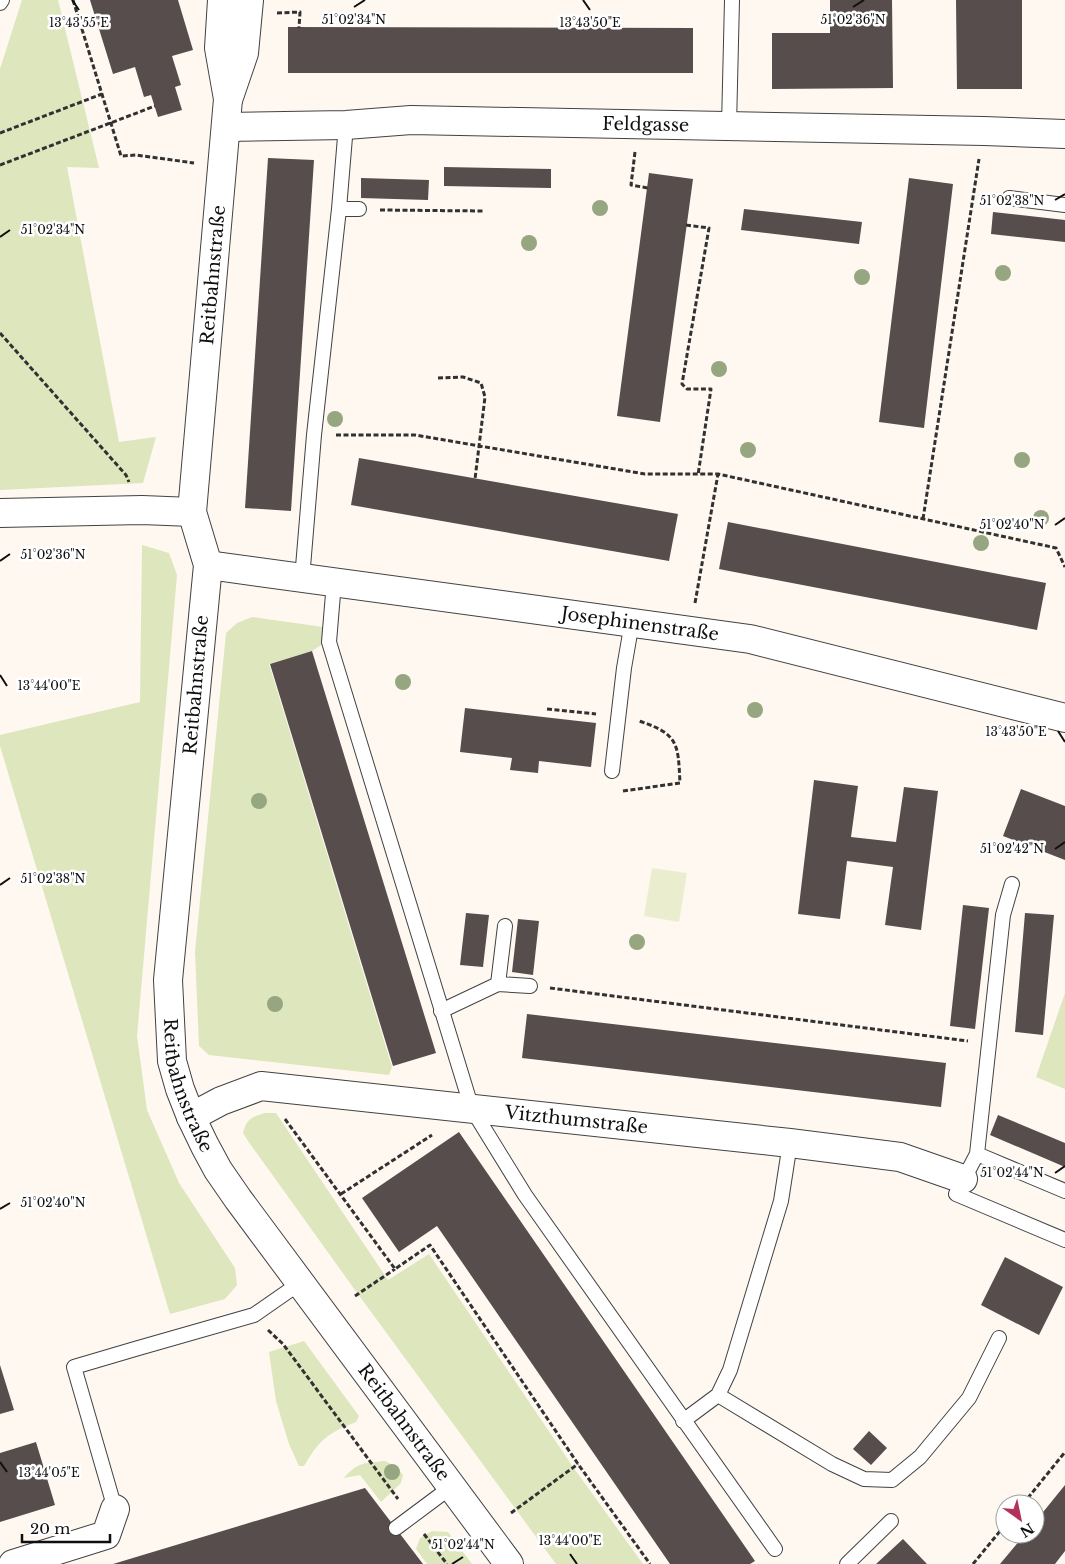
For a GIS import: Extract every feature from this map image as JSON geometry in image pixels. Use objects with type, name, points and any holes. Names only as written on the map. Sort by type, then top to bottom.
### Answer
[{"type":"street","name":"Reitbahnstraße","points":[[222,0],[219,48],[228,99],[192,512],[208,565],[168,980],[172,1060],[180,1089],[191,1117],[218,1170],[300,1284],[509,1564]]},
{"type":"street","name":"Reitbahnstraße","points":[[228,99],[244,53],[248,7]]},
{"type":"street","name":"Feldgasse","points":[[226,127],[346,125],[411,120],[1065,134]]},
{"type":"street","points":[[0,514],[142,510],[192,512]]},
{"type":"street","name":"Josephinenstraße","points":[[208,565],[750,639],[1065,718]]},
{"type":"street","name":"Vitzthumstraße","points":[[191,1117],[221,1101],[261,1086],[790,1143],[900,1157],[963,1179]]},
{"type":"street","points":[[13,1564],[106,1534],[116,1509]]},
{"type":"lane","points":[[730,126],[732,0]]},
{"type":"lane","points":[[302,579],[314,434],[339,209],[346,125]]},
{"type":"lane","points":[[1009,198],[1064,205],[1065,191]]},
{"type":"lane","points":[[339,209],[359,209]]},
{"type":"lane","points":[[334,582],[329,642],[472,1109],[525,1195],[775,1549]]},
{"type":"lane","points":[[612,771],[624,668],[632,622]]},
{"type":"lane","points":[[1012,884],[1003,915],[977,1154],[956,1194],[1065,1240]]},
{"type":"lane","points":[[498,984],[505,926]]},
{"type":"lane","points":[[441,1011],[498,984],[530,986]]},
{"type":"lane","points":[[683,1421],[718,1395],[730,1370],[781,1202],[790,1143]]},
{"type":"lane","points":[[977,1154],[1065,1191]]},
{"type":"lane","points":[[116,1509],[74,1367],[254,1315],[300,1284]]},
{"type":"lane","points":[[718,1395],[832,1464],[864,1479],[892,1480],[920,1457],[969,1398],[999,1338]]},
{"type":"lane","points":[[396,1528],[451,1487]]},
{"type":"lane","points":[[847,1564],[891,1521]]},
{"type":"path","points":[[73,0],[121,156],[136,155],[222,168]]},
{"type":"path","points":[[248,7],[300,12],[299,28]]},
{"type":"path","points":[[0,132],[102,94]]},
{"type":"path","points":[[0,166],[154,106]]},
{"type":"path","points":[[639,125],[631,185],[648,188]]},
{"type":"path","points":[[924,520],[984,131]]},
{"type":"path","points":[[359,209],[483,211]]},
{"type":"path","points":[[686,226],[709,228],[682,384],[687,389],[711,389],[698,475]]},
{"type":"path","points":[[0,333],[126,475],[142,510]]},
{"type":"path","points":[[438,378],[463,377],[481,383],[486,397],[475,478]]},
{"type":"path","points":[[314,434],[415,435],[645,474],[718,474],[1056,548],[1065,567]]},
{"type":"path","points":[[690,631],[718,474]]},
{"type":"path","points":[[530,986],[988,1043]]},
{"type":"path","points":[[296,1132],[395,1268]]},
{"type":"path","points":[[341,1194],[428,1137]]},
{"type":"path","points":[[355,1296],[430,1245],[578,1464],[650,1564]]},
{"type":"path","points":[[254,1315],[283,1344],[447,1564]]},
{"type":"path","points":[[1031,1494],[1065,1452]]},
{"type":"path","points":[[512,1513],[578,1464]]},
{"type":"path","points":[[974,1564],[995,1538]]},
{"type":"green space","points":[[22,0],[58,0],[99,168],[67,167],[119,442],[156,437],[143,483],[0,490],[0,69]]},
{"type":"green space","points":[[142,545],[169,553],[177,575],[137,1036],[147,1110],[179,1183],[235,1268],[237,1285],[225,1299],[170,1314],[0,746],[0,735],[140,702]]},
{"type":"green space","points":[[252,617],[323,627],[324,643],[312,651],[269,664],[392,1067],[389,1075],[209,1055],[199,1046],[195,952],[226,633],[237,623]]},
{"type":"green space","points":[[652,868],[687,873],[679,922],[644,916]]},
{"type":"green space","points":[[1065,993],[1065,1089],[1036,1077]]},
{"type":"green space","points":[[265,1113],[276,1113],[388,1280],[429,1254],[573,1467],[643,1564],[556,1564],[248,1141],[243,1133],[246,1124],[253,1117]]},
{"type":"green space","points":[[304,1341],[359,1416],[356,1422],[331,1434],[320,1443],[304,1466],[299,1466],[289,1444],[276,1401],[269,1352]]},
{"type":"green space","points":[[385,1461],[397,1467],[403,1475],[401,1483],[381,1502],[360,1475],[344,1478],[358,1466]]},
{"type":"green space","points":[[432,1531],[448,1532],[472,1564],[427,1564],[416,1549],[420,1538]]},
{"type":"building","points":[[90,0],[178,0],[193,50],[172,56],[181,85],[175,87],[182,110],[158,117],[151,95],[144,97],[135,67],[113,74]]},
{"type":"building","points":[[830,0],[892,0],[893,88],[772,89],[772,33],[830,33]]},
{"type":"building","points":[[956,0],[1022,0],[1022,89],[957,89]]},
{"type":"building","points":[[288,27],[693,28],[693,73],[288,73]]},
{"type":"building","points":[[268,158],[314,160],[291,511],[245,508]]},
{"type":"building","points":[[444,167],[551,169],[551,188],[444,186]]},
{"type":"building","points":[[649,173],[693,179],[660,422],[617,416]]},
{"type":"building","points":[[361,178],[429,180],[428,200],[361,198]]},
{"type":"building","points":[[909,178],[953,184],[924,428],[879,422]]},
{"type":"building","points":[[744,209],[862,222],[859,244],[741,230]]},
{"type":"building","points":[[993,212],[1065,220],[1065,242],[991,234]]},
{"type":"building","points":[[359,458],[678,514],[669,561],[351,505]]},
{"type":"building","points":[[728,522],[1046,583],[1037,630],[719,569]]},
{"type":"building","points":[[312,651],[436,1053],[393,1066],[270,664]]},
{"type":"building","points":[[465,708],[596,723],[591,767],[539,761],[538,773],[510,770],[512,758],[460,752]]},
{"type":"building","points":[[814,780],[858,786],[851,837],[896,842],[904,787],[938,791],[921,930],[885,925],[893,867],[847,861],[840,919],[798,914]]},
{"type":"building","points":[[1021,789],[1065,806],[1065,860],[1003,836]]},
{"type":"building","points":[[963,905],[989,908],[975,1029],[950,1026]]},
{"type":"building","points":[[466,913],[489,915],[483,967],[460,965]]},
{"type":"building","points":[[1025,913],[1054,915],[1043,1035],[1015,1032]]},
{"type":"building","points":[[518,919],[539,921],[533,975],[512,972]]},
{"type":"building","points":[[527,1014],[946,1063],[941,1107],[522,1058]]},
{"type":"building","points":[[998,1115],[1065,1143],[1065,1167],[990,1135]]},
{"type":"building","points":[[459,1132],[755,1561],[750,1564],[670,1564],[437,1226],[399,1252],[362,1198]]},
{"type":"building","points":[[1005,1257],[1063,1287],[1039,1335],[981,1305]]},
{"type":"building","points":[[0,1365],[14,1410],[0,1414]]},
{"type":"building","points":[[869,1431],[887,1448],[871,1465],[853,1449]]},
{"type":"building","points":[[36,1442],[55,1505],[0,1522],[0,1453]]},
{"type":"building","points":[[1065,1485],[1065,1551],[1055,1564],[1000,1564],[1017,1544],[1045,1544],[1045,1510]]},
{"type":"building","points":[[365,1488],[423,1564],[113,1564]]},
{"type":"building","points":[[903,1539],[927,1564],[876,1564]]}]
